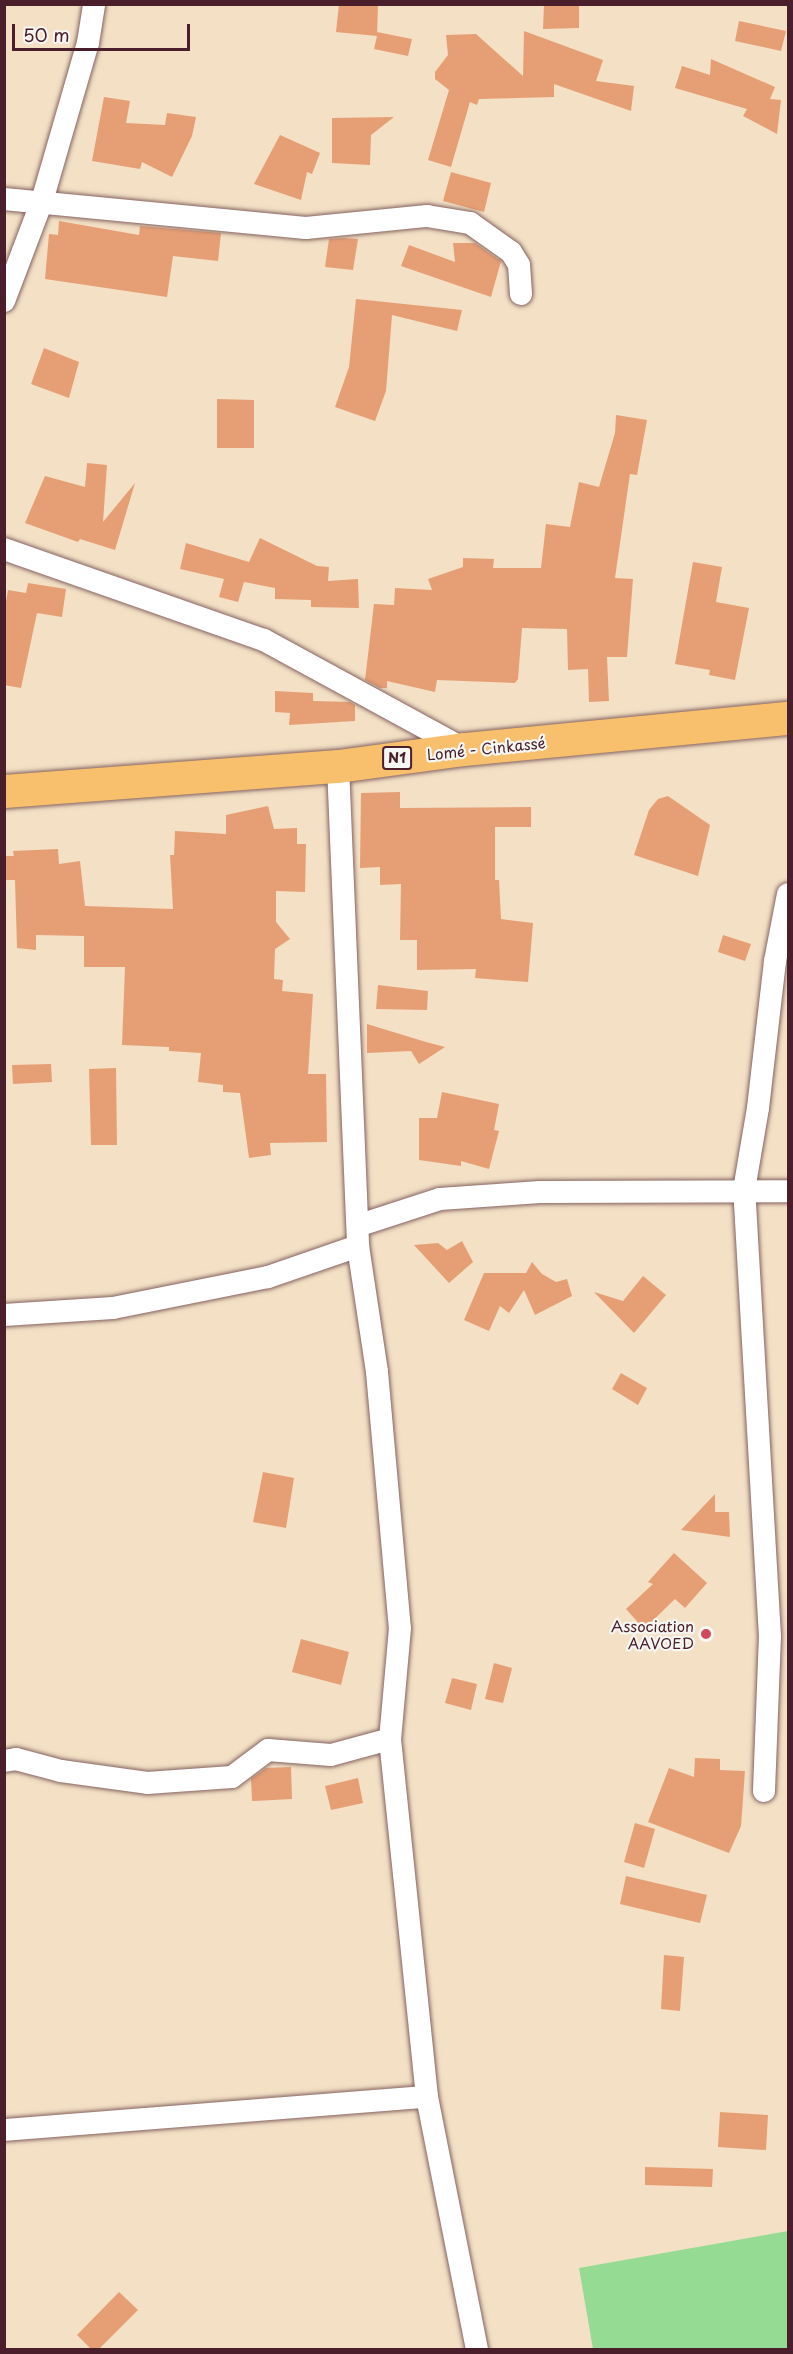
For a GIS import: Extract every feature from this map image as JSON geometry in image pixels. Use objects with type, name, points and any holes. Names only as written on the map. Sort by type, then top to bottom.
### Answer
[{"type":"highway","name":"Lomé - Cinkassé","points":[[4,791],[338,766],[464,749],[789,718]]},
{"type":"street","points":[[4,301],[42,201],[88,43],[94,4]]},
{"type":"street","points":[[4,199],[306,228],[427,216],[470,224],[511,252],[519,265],[520,294]]},
{"type":"street","points":[[4,549],[264,640],[464,749]]},
{"type":"street","points":[[338,766],[359,1235],[377,1372],[400,1628],[390,1739],[428,2097],[477,2349]]},
{"type":"street","points":[[764,1791],[770,1637],[744,1191],[758,1108],[775,961],[789,894]]},
{"type":"street","points":[[4,1315],[113,1308],[268,1277],[440,1198],[540,1192],[789,1191]]},
{"type":"street","points":[[4,1761],[16,1759],[61,1771],[147,1783],[232,1777],[268,1750],[332,1755],[390,1739]]},
{"type":"street","points":[[4,2130],[428,2097]]},
{"type":"green space","points":[[788,2231],[788,2349],[593,2349],[579,2268]]},
{"type":"building","points":[[339,4],[378,4],[377,32],[412,39],[408,56],[374,49],[377,36],[336,32]]},
{"type":"building","points":[[544,4],[579,5],[579,28],[543,29]]},
{"type":"building","points":[[739,21],[786,31],[781,51],[735,41]]},
{"type":"building","points":[[524,31],[603,60],[596,81],[634,86],[631,111],[554,84],[554,97],[479,99],[477,105],[470,102],[451,167],[428,160],[449,90],[435,79],[435,72],[448,55],[446,35],[476,34],[523,76]]},
{"type":"building","points":[[711,59],[775,87],[770,99],[781,100],[777,134],[743,116],[747,109],[675,88],[682,66],[710,75]]},
{"type":"building","points":[[104,97],[130,101],[126,123],[165,125],[167,113],[196,117],[192,136],[172,177],[142,162],[140,169],[92,161]]},
{"type":"building","points":[[394,117],[371,135],[370,165],[332,163],[332,118]]},
{"type":"building","points":[[280,135],[320,153],[312,174],[307,172],[301,200],[254,184]]},
{"type":"building","points":[[451,172],[491,183],[484,212],[443,201]]},
{"type":"building","points":[[59,221],[139,235],[140,226],[221,233],[218,261],[173,256],[167,297],[45,279],[49,234],[58,235]]},
{"type":"building","points":[[329,239],[358,239],[353,270],[325,267]]},
{"type":"building","points":[[453,243],[475,243],[501,261],[491,297],[401,266],[409,245],[455,262]]},
{"type":"building","points":[[356,299],[462,310],[457,331],[392,315],[386,391],[375,421],[335,407],[349,367]]},
{"type":"building","points":[[44,348],[79,362],[69,398],[31,384]]},
{"type":"building","points":[[217,399],[254,400],[254,448],[217,448]]},
{"type":"building","points":[[616,415],[647,420],[637,475],[630,474],[615,578],[633,579],[627,657],[607,657],[609,701],[589,702],[588,669],[568,670],[567,629],[522,628],[518,679],[515,683],[437,680],[435,692],[387,681],[387,688],[380,688],[365,680],[374,604],[394,605],[395,588],[432,590],[428,579],[463,567],[463,558],[494,559],[493,568],[541,568],[546,524],[570,527],[579,482],[599,487],[615,433]]},
{"type":"building","points":[[87,463],[107,465],[103,522],[135,483],[115,550],[80,539],[78,542],[25,523],[45,476],[85,487]]},
{"type":"building","points":[[260,538],[317,566],[329,567],[328,581],[358,579],[359,608],[311,607],[311,600],[275,599],[275,588],[244,582],[238,602],[219,597],[224,579],[180,569],[186,543],[249,562]]},
{"type":"building","points":[[693,562],[722,567],[716,602],[749,608],[735,680],[709,675],[710,670],[675,664]]},
{"type":"building","points":[[28,583],[66,589],[62,617],[37,613],[21,688],[4,685],[4,613],[8,590],[26,593]]},
{"type":"building","points":[[275,691],[313,693],[313,701],[350,702],[355,705],[355,721],[289,725],[290,713],[275,712]]},
{"type":"building","points":[[400,792],[400,808],[531,807],[531,827],[495,827],[495,880],[499,880],[501,919],[533,923],[528,982],[475,978],[476,969],[417,970],[417,940],[400,940],[401,884],[380,885],[380,867],[360,868],[361,793]]},
{"type":"building","points":[[668,796],[710,825],[698,876],[634,855],[649,810],[658,799]]},
{"type":"building","points":[[268,806],[274,829],[297,828],[297,844],[306,844],[305,892],[276,891],[276,922],[290,939],[275,949],[274,979],[283,980],[282,991],[313,994],[308,1074],[326,1074],[327,1142],[270,1143],[271,1155],[249,1158],[240,1093],[223,1092],[223,1085],[198,1082],[201,1053],[169,1051],[169,1047],[122,1045],[125,967],[84,967],[84,936],[36,935],[36,950],[17,948],[15,880],[4,880],[4,856],[14,856],[13,851],[58,849],[59,864],[80,861],[85,906],[173,909],[170,855],[174,855],[175,831],[226,834],[226,815]]},
{"type":"building","points":[[723,935],[751,944],[745,961],[718,952]]},
{"type":"building","points":[[378,985],[428,991],[427,1010],[376,1009]]},
{"type":"building","points":[[367,1024],[445,1047],[419,1064],[411,1051],[367,1053]]},
{"type":"building","points":[[51,1064],[52,1082],[13,1084],[12,1065]]},
{"type":"building","points":[[116,1068],[117,1145],[91,1145],[89,1069]]},
{"type":"building","points":[[442,1092],[499,1104],[494,1130],[499,1131],[489,1169],[461,1161],[461,1166],[419,1160],[419,1118],[437,1118]]},
{"type":"building","points":[[462,1241],[473,1262],[449,1283],[414,1245],[438,1243],[447,1250]]},
{"type":"building","points":[[532,1262],[542,1274],[556,1282],[567,1279],[572,1296],[535,1315],[524,1290],[509,1313],[500,1306],[489,1331],[464,1320],[484,1273],[526,1273]]},
{"type":"building","points":[[643,1276],[666,1295],[634,1333],[594,1292],[623,1301]]},
{"type":"building","points":[[621,1373],[647,1388],[638,1405],[612,1389]]},
{"type":"building","points":[[263,1472],[294,1478],[286,1528],[253,1522]]},
{"type":"building","points":[[715,1494],[715,1512],[729,1512],[730,1537],[681,1530]]},
{"type":"building","points":[[674,1553],[707,1583],[685,1608],[675,1599],[644,1629],[626,1609],[653,1584],[648,1582]]},
{"type":"building","points":[[301,1639],[349,1652],[341,1685],[292,1672]]},
{"type":"building","points":[[494,1663],[512,1668],[503,1703],[485,1699]]},
{"type":"building","points":[[452,1678],[477,1684],[471,1710],[445,1703]]},
{"type":"building","points":[[695,1758],[720,1759],[720,1770],[745,1771],[741,1826],[729,1853],[648,1822],[669,1768],[694,1777]]},
{"type":"building","points":[[291,1767],[292,1799],[252,1801],[251,1779],[266,1768]]},
{"type":"building","points":[[358,1778],[363,1803],[331,1810],[325,1786]]},
{"type":"building","points":[[635,1823],[655,1829],[644,1868],[624,1862]]},
{"type":"building","points":[[626,1876],[707,1895],[700,1923],[620,1904]]},
{"type":"building","points":[[664,1955],[684,1957],[680,2011],[661,2009]]},
{"type":"building","points":[[720,2112],[768,2115],[766,2150],[718,2147]]},
{"type":"building","points":[[645,2167],[713,2169],[712,2187],[645,2185]]},
{"type":"building","points":[[119,2292],[138,2310],[99,2349],[91,2349],[77,2335]]},
{"type":"place","name":"Association AAVOED","points":[[706,1634]]}]
